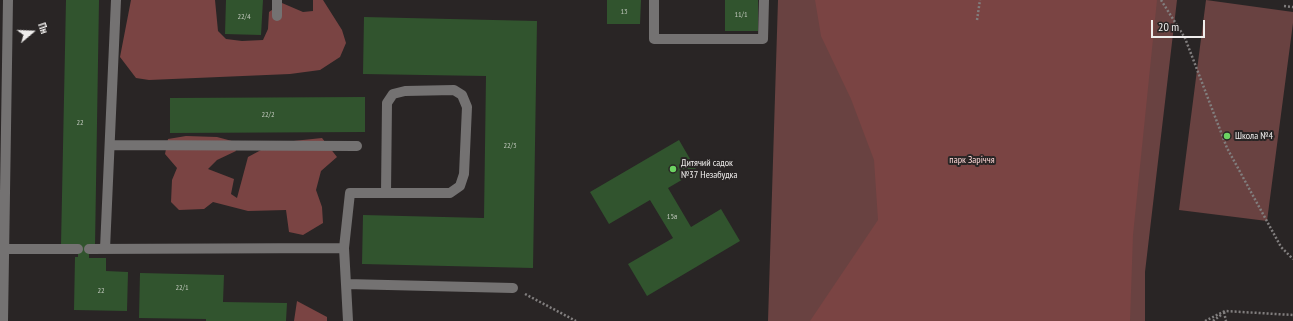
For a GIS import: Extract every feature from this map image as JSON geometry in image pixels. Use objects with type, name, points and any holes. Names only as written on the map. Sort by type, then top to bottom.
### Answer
[{"type":"street","points":[[3,321],[8,0]]},
{"type":"street","points":[[105,249],[116,0]]},
{"type":"street","points":[[277,0],[277,16]]},
{"type":"street","points":[[654,0],[654,40],[763,39],[764,0]]},
{"type":"street","points":[[348,321],[344,248],[350,192],[386,193],[450,193],[460,186],[464,174],[466,107],[462,95],[454,90],[405,91],[393,94],[387,103],[386,193]]},
{"type":"street","points":[[110,145],[357,146]]},
{"type":"street","points":[[89,249],[344,248]]},
{"type":"street","points":[[4,249],[78,249]]},
{"type":"street","points":[[346,284],[514,288]]},
{"type":"path","points":[[977,20],[980,0]]},
{"type":"path","points":[[1161,0],[1185,38],[1227,148],[1281,247],[1293,259]]},
{"type":"path","points":[[1284,6],[1293,7]]},
{"type":"path","points":[[514,288],[576,321]]},
{"type":"path","points":[[1205,321],[1225,311],[1293,315]]},
{"type":"path","points":[[1213,321],[1225,311]]},
{"type":"path","points":[[1225,311],[1226,321]]},
{"type":"green space","points":[[131,0],[215,0],[218,31],[226,39],[242,41],[263,40],[268,29],[269,12],[282,3],[303,12],[313,11],[313,0],[323,0],[342,30],[346,43],[340,57],[320,70],[290,74],[149,80],[136,78],[120,57]]},
{"type":"green space","name":"парк Заріччя","points":[[778,0],[1177,0],[1145,272],[1145,321],[768,321]]},
{"type":"green space","name":"парк Заріччя","points":[[815,0],[1157,0],[1133,235],[1130,321],[810,321],[878,220],[874,160],[851,99],[821,36]]},
{"type":"green space","points":[[1206,0],[1293,12],[1293,23],[1267,221],[1179,210]]},
{"type":"green space","points":[[186,136],[217,137],[232,141],[236,151],[217,160],[208,169],[234,179],[231,194],[237,198],[248,157],[274,143],[322,138],[337,157],[321,171],[316,190],[322,207],[323,223],[303,235],[289,232],[286,210],[248,211],[213,202],[204,209],[179,210],[171,202],[172,180],[177,168],[165,154],[168,139]]},
{"type":"green space","points":[[297,301],[327,317],[327,321],[294,321]]},
{"type":"building","points":[[66,0],[99,0],[95,246],[89,246],[89,258],[106,258],[106,271],[128,272],[127,311],[74,310],[75,257],[78,257],[78,246],[61,245]]},
{"type":"building","points":[[226,0],[263,0],[261,35],[225,34]]},
{"type":"building","points":[[607,0],[641,0],[640,24],[607,24]]},
{"type":"building","points":[[725,0],[758,0],[758,31],[725,31]]},
{"type":"building","points":[[364,17],[537,21],[533,268],[362,264],[363,215],[484,218],[486,76],[363,74]]},
{"type":"building","points":[[365,97],[365,132],[170,133],[170,98]]},
{"type":"building","points":[[679,140],[697,171],[668,188],[691,227],[721,209],[740,241],[647,296],[628,264],[673,238],[650,200],[609,224],[590,192]]},
{"type":"building","points":[[140,273],[224,275],[223,302],[287,303],[286,321],[206,321],[206,319],[139,318]]},
{"type":"place","name":"Школа №4","points":[[1227,136]]},
{"type":"place","name":"Дитячий садок №37 Незабудка","points":[[673,169]]}]
